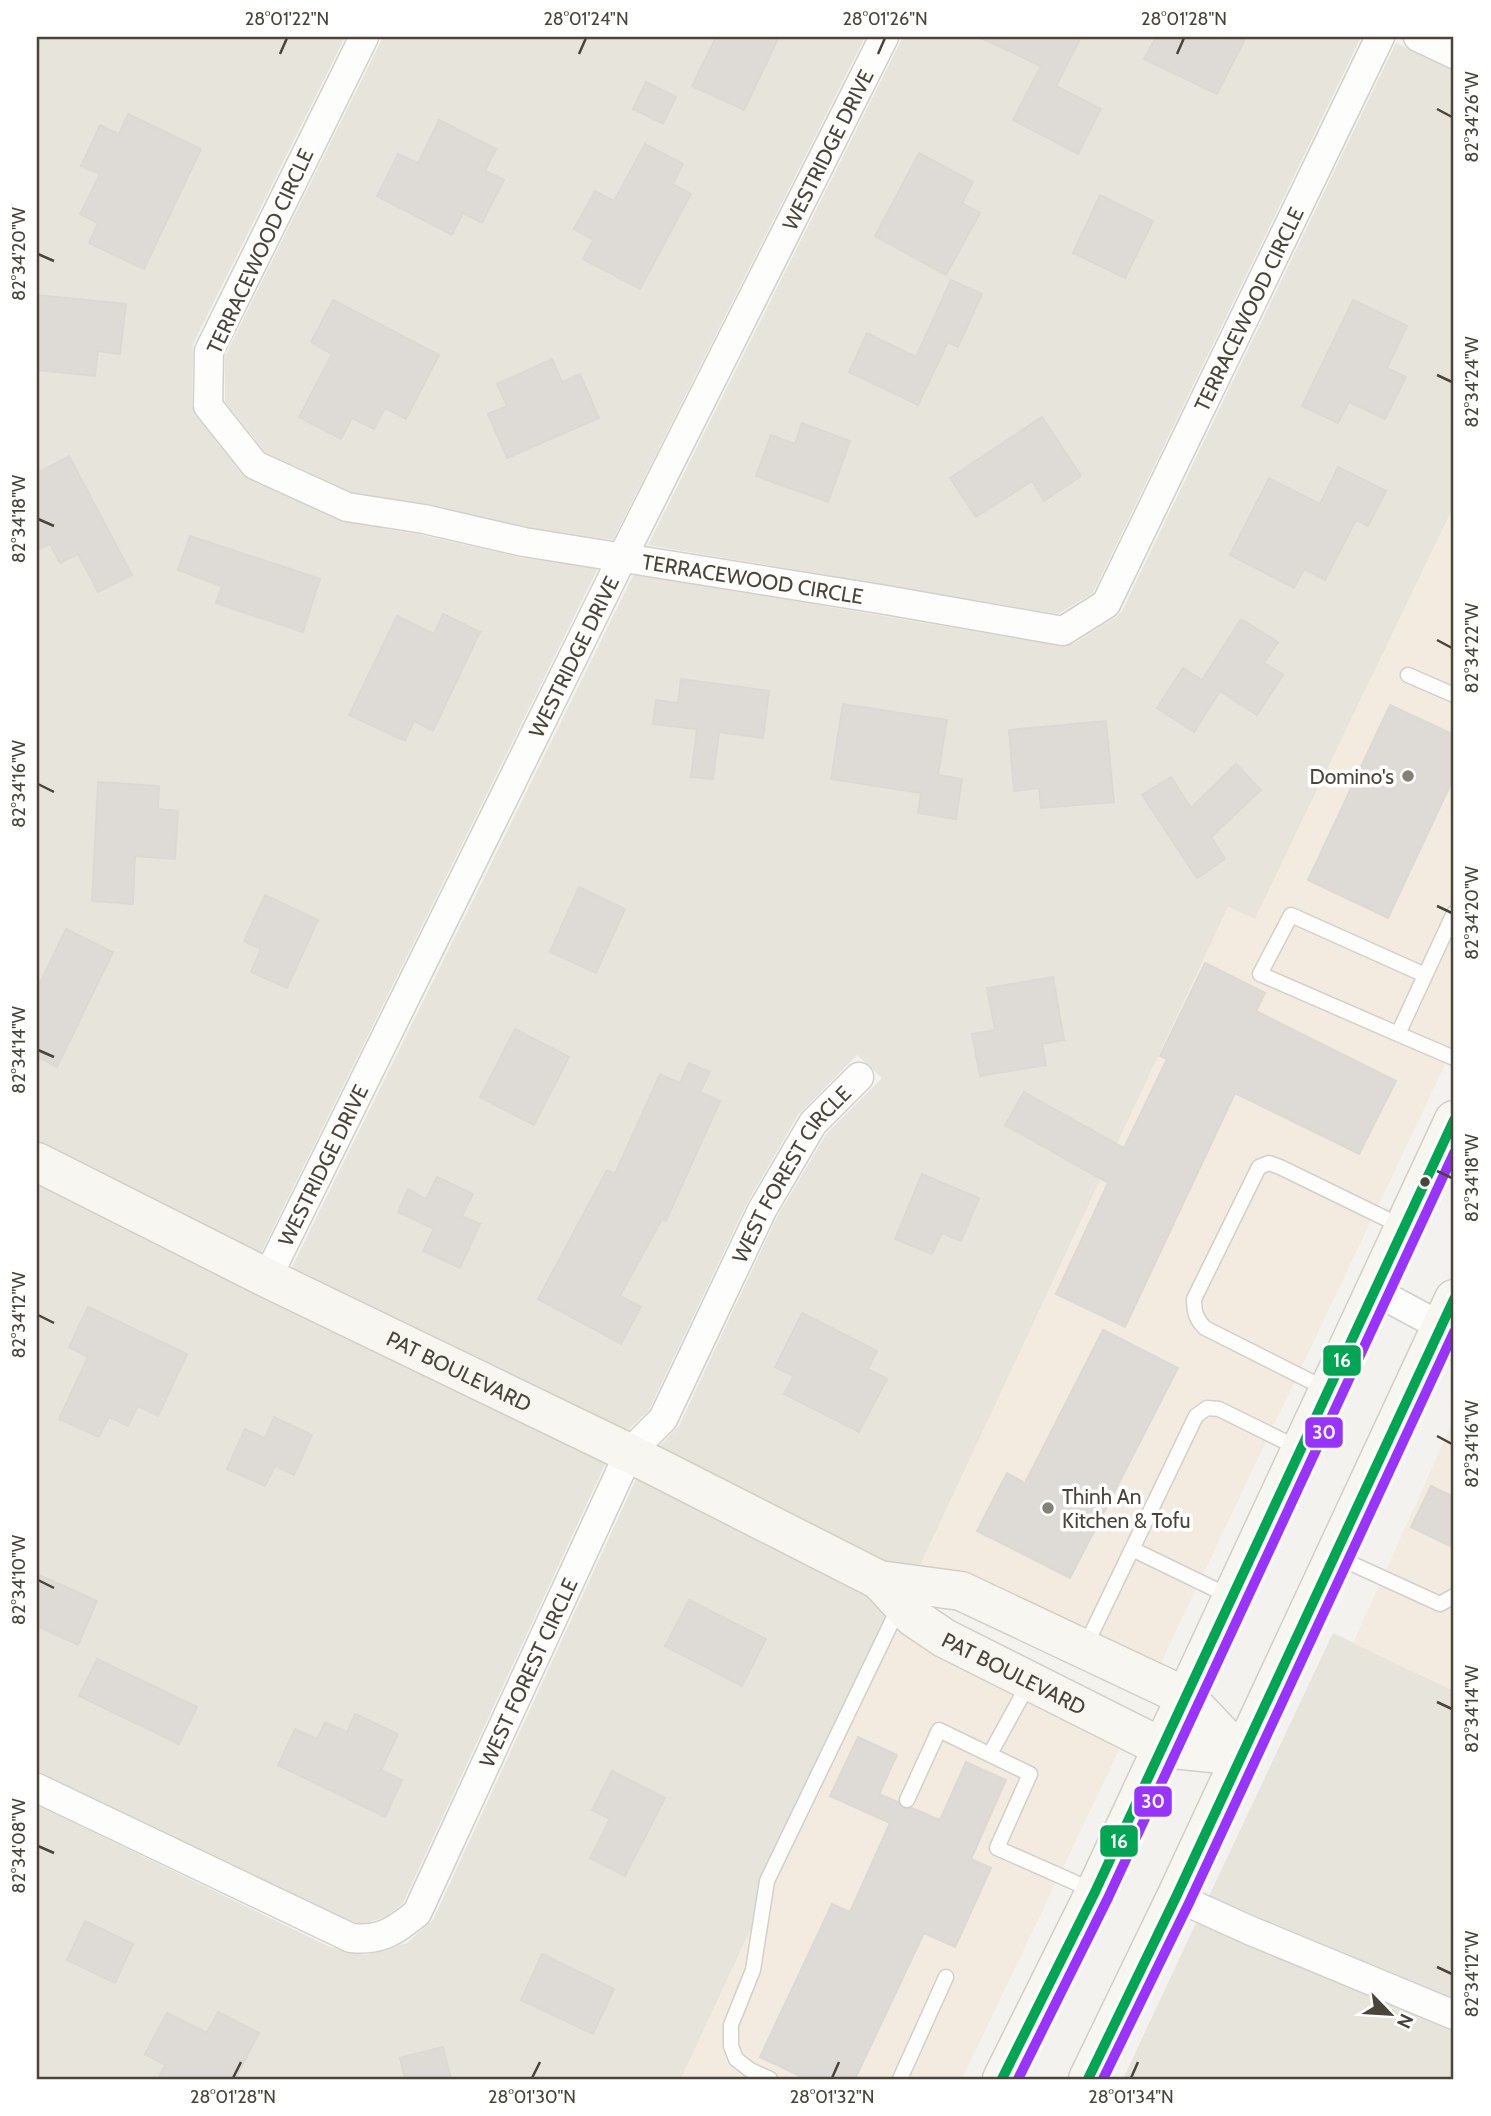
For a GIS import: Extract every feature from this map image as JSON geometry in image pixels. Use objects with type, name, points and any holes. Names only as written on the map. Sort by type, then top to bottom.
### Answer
[{"type":"main road","points":[[1002,2079],[1163,1748],[1454,1120]]},
{"type":"main road","name":"PAT BOULEVARD","points":[[37,1162],[267,1278],[629,1453],[890,1591],[913,1617],[944,1638],[1163,1748]]},
{"type":"main road","points":[[1088,2079],[1335,1556],[1451,1324]]},
{"type":"main road","name":"PAT BOULEVARD","points":[[890,1591],[961,1591],[1186,1697]]},
{"type":"main road","points":[[1186,1697],[1242,1756]]},
{"type":"main road","points":[[1163,1748],[1242,1756]]},
{"type":"street","name":"TERRACEWOOD CIRCLE","points":[[364,37],[209,351],[208,406],[255,465],[347,507],[424,519],[524,542],[623,556],[1063,631],[1107,604],[1380,37]]},
{"type":"street","name":"WESTRIDGE DRIVE","points":[[267,1278],[623,556],[884,37]]},
{"type":"street","points":[[1418,37],[1454,54]]},
{"type":"street","name":"WEST FOREST CIRCLE","points":[[37,1788],[337,1933],[365,1940],[396,1931],[417,1913],[629,1453],[663,1419],[762,1210],[813,1124],[859,1077]]},
{"type":"street","points":[[1375,1291],[1451,1324]]},
{"type":"street","points":[[1176,1897],[1454,2015]]},
{"type":"lane","points":[[1408,675],[1454,695]]},
{"type":"lane","points":[[1398,1034],[1454,913]]},
{"type":"lane","points":[[1425,975],[1291,915],[1260,974],[1454,1058]]},
{"type":"lane","points":[[1328,1390],[1205,1328],[1197,1320],[1194,1299],[1259,1167],[1269,1163],[1404,1227]]},
{"type":"lane","points":[[1084,1649],[1196,1416],[1207,1408],[1219,1409],[1301,1450]]},
{"type":"lane","points":[[1132,1549],[1232,1598]]},
{"type":"lane","points":[[1335,1556],[1440,1604],[1454,1597]]},
{"type":"lane","points":[[770,2079],[750,2070],[736,2059],[731,2046],[731,2025],[753,1970],[767,1881],[890,1591]]},
{"type":"lane","points":[[990,1755],[1030,1681]]},
{"type":"lane","points":[[907,1800],[939,1730],[1030,1774],[997,1848],[1095,1892]]},
{"type":"lane","points":[[900,2079],[946,1977]]},
{"type":"shaded area","points":[[37,37],[345,37],[193,344],[192,405],[195,415],[242,474],[249,479],[346,522],[422,535],[523,558],[598,568],[259,1257],[37,1145]]},
{"type":"shaded area","points":[[383,37],[865,37],[613,540],[526,527],[426,504],[351,492],[266,453],[225,402],[225,356]]},
{"type":"shaded area","points":[[903,37],[1361,37],[1093,593],[1058,614],[648,545]]},
{"type":"shaded area","points":[[1396,43],[1454,70],[1454,506],[1255,919],[1228,907],[918,1570],[883,1565],[656,1450],[679,1426],[777,1217],[827,1133],[882,1078],[857,1055],[798,1115],[747,1203],[649,1410],[624,1434],[289,1273],[634,574],[1061,646],[1073,644],[1116,617],[1122,611]]},
{"type":"shaded area","points":[[1454,506],[1454,1046],[1159,1667],[918,1570],[1228,907],[1255,919]]},
{"type":"shaded area","points":[[37,1179],[607,1460],[403,1903],[386,1917],[362,1924],[343,1919],[37,1771]]},
{"type":"shaded area","points":[[1454,1419],[1454,1691],[1353,1643]]},
{"type":"shaded area","points":[[638,1475],[869,1592],[895,1620],[681,2079],[37,2079],[37,1805],[330,1947],[365,1955],[407,1943],[433,1920]]},
{"type":"shaded area","points":[[895,1620],[1122,1744],[962,2079],[681,2079]]},
{"type":"shaded area","points":[[1333,1633],[1454,1691],[1454,2079],[1123,2079],[1196,1923],[1335,1982],[1346,1954],[1209,1896]]},
{"type":"building","points":[[716,37],[779,37],[744,110],[692,86]]},
{"type":"building","points":[[979,37],[1081,37],[1056,86],[1101,109],[1078,154],[1013,120],[1041,66]]},
{"type":"building","points":[[1156,37],[1246,37],[1217,94],[1144,59]]},
{"type":"building","points":[[646,82],[676,97],[663,124],[633,109]]},
{"type":"building","points":[[128,114],[201,149],[144,269],[89,243],[98,223],[80,214],[100,174],[81,166],[100,125],[119,134]]},
{"type":"building","points":[[439,120],[496,149],[485,171],[504,180],[482,223],[463,213],[452,235],[377,196],[398,154],[418,163]]},
{"type":"building","points":[[645,144],[683,164],[673,184],[691,194],[640,289],[583,259],[593,240],[574,229],[595,191],[614,201]]},
{"type":"building","points":[[919,153],[973,182],[962,203],[980,213],[946,275],[875,236]]},
{"type":"building","points":[[1100,195],[1153,221],[1125,278],[1073,253]]},
{"type":"building","points":[[951,280],[982,294],[958,347],[948,342],[918,405],[849,372],[867,333],[916,357]]},
{"type":"building","points":[[37,295],[126,304],[120,354],[98,351],[95,376],[37,370]]},
{"type":"building","points":[[333,300],[439,355],[406,419],[385,408],[374,429],[352,418],[341,439],[299,417],[332,354],[311,342]]},
{"type":"building","points":[[1353,300],[1407,326],[1387,368],[1406,377],[1385,419],[1349,402],[1338,423],[1302,406]]},
{"type":"building","points":[[552,359],[562,382],[580,374],[599,418],[507,458],[488,414],[507,406],[497,384]]},
{"type":"building","points":[[1042,417],[1081,476],[1044,501],[1032,481],[976,517],[950,478]]},
{"type":"building","points":[[802,423],[850,441],[828,502],[756,476],[771,435],[795,444]]},
{"type":"building","points":[[69,456],[132,575],[98,592],[78,554],[60,563],[50,544],[37,550],[37,473]]},
{"type":"building","points":[[1338,467],[1386,491],[1368,526],[1356,520],[1325,580],[1304,569],[1294,588],[1230,555],[1269,478],[1320,504]]},
{"type":"building","points":[[190,536],[320,579],[303,632],[216,603],[222,586],[178,570]]},
{"type":"building","points":[[443,614],[480,632],[433,731],[414,721],[405,741],[349,715],[397,616],[434,634]]},
{"type":"building","points":[[1241,619],[1278,642],[1264,663],[1283,675],[1257,715],[1220,691],[1194,732],[1157,708],[1183,668],[1202,680]]},
{"type":"building","points":[[681,679],[769,691],[763,738],[719,732],[713,779],[691,777],[697,729],[653,724],[656,700],[678,703]]},
{"type":"building","points":[[843,704],[947,720],[938,775],[962,779],[956,819],[918,813],[921,793],[831,779]]},
{"type":"building","points":[[1390,705],[1454,735],[1454,777],[1388,918],[1308,880]]},
{"type":"building","points":[[1106,721],[1114,802],[1041,808],[1039,788],[1014,791],[1009,730]]},
{"type":"building","points":[[1236,764],[1261,790],[1211,837],[1225,859],[1197,878],[1142,795],[1171,777],[1191,808]]},
{"type":"building","points":[[98,782],[159,786],[158,809],[178,811],[175,859],[135,856],[133,904],[92,901]]},
{"type":"building","points":[[579,887],[625,909],[596,973],[550,952]]},
{"type":"building","points":[[265,895],[318,920],[287,988],[251,972],[261,949],[244,941]]},
{"type":"building","points":[[66,929],[113,952],[57,1067],[37,1057],[37,989]]},
{"type":"building","points":[[1205,963],[1265,993],[1256,1011],[1396,1081],[1359,1154],[1235,1093],[1125,1327],[1056,1294],[1108,1183],[1005,1125],[1024,1092],[1124,1148],[1167,1059],[1160,1056]]},
{"type":"building","points":[[1053,977],[1064,1040],[1042,1044],[1046,1065],[980,1076],[972,1034],[995,1030],[987,988]]},
{"type":"building","points":[[515,1029],[569,1057],[534,1125],[480,1097]]},
{"type":"building","points":[[689,1063],[710,1072],[700,1092],[720,1101],[666,1221],[662,1219],[620,1296],[641,1307],[621,1344],[538,1299],[607,1170],[615,1174],[660,1074],[680,1083]]},
{"type":"building","points":[[922,1174],[979,1198],[961,1241],[942,1233],[932,1254],[895,1239]]},
{"type":"building","points":[[437,1177],[473,1194],[462,1216],[480,1224],[460,1268],[423,1251],[434,1229],[398,1212],[408,1189],[426,1199]]},
{"type":"building","points":[[88,1307],[187,1354],[158,1416],[138,1406],[128,1426],[109,1417],[99,1437],[59,1419],[88,1357],[69,1347]]},
{"type":"building","points":[[802,1313],[877,1351],[868,1369],[887,1379],[859,1432],[784,1394],[794,1376],[775,1367]]},
{"type":"building","points":[[1103,1330],[1178,1368],[1070,1578],[977,1531],[1007,1473],[1025,1483]]},
{"type":"building","points":[[274,1417],[312,1435],[294,1475],[275,1466],[265,1486],[227,1469],[245,1429],[265,1438]]},
{"type":"building","points":[[1431,1486],[1454,1497],[1454,1548],[1411,1527]]},
{"type":"building","points":[[37,1574],[97,1601],[78,1645],[37,1626]]},
{"type":"building","points":[[689,1600],[766,1639],[742,1686],[665,1646]]},
{"type":"building","points":[[97,1659],[197,1707],[179,1744],[79,1696]]},
{"type":"building","points":[[355,1714],[398,1734],[381,1770],[402,1780],[385,1817],[278,1765],[295,1729],[317,1739],[325,1722],[347,1732]]},
{"type":"building","points":[[858,1737],[897,1755],[879,1794],[898,1802],[904,1809],[912,1808],[940,1820],[966,1762],[1006,1780],[971,1859],[991,1868],[955,1947],[924,1933],[855,2079],[806,2079],[760,2057],[832,1904],[850,1912],[890,1823],[830,1796]]},
{"type":"building","points":[[612,1771],[665,1798],[625,1876],[590,1858],[610,1819],[592,1810]]},
{"type":"building","points":[[85,1921],[133,1944],[115,1983],[67,1960]]},
{"type":"building","points":[[542,1954],[614,1989],[593,2034],[521,2000]]},
{"type":"building","points":[[218,2012],[259,2033],[235,2079],[158,2079],[165,2065],[145,2054],[167,2013],[207,2033]]},
{"type":"building","points":[[443,2047],[451,2079],[405,2079],[400,2058]]},
{"type":"transit line","name":"16","points":[[1002,2079],[1095,1892],[1454,1120]]},
{"type":"transit line","name":"30","points":[[1018,2079],[1108,1898],[1454,1153]]},
{"type":"transit line","name":"16","points":[[1088,2079],[1176,1897],[1454,1299]]},
{"type":"transit line","name":"30","points":[[1103,2079],[1189,1903],[1454,1332]]},
{"type":"place","name":"Domino's","points":[[1408,776]]},
{"type":"place","name":"Thinh An Kitchen & Tofu","points":[[1048,1508]]}]
